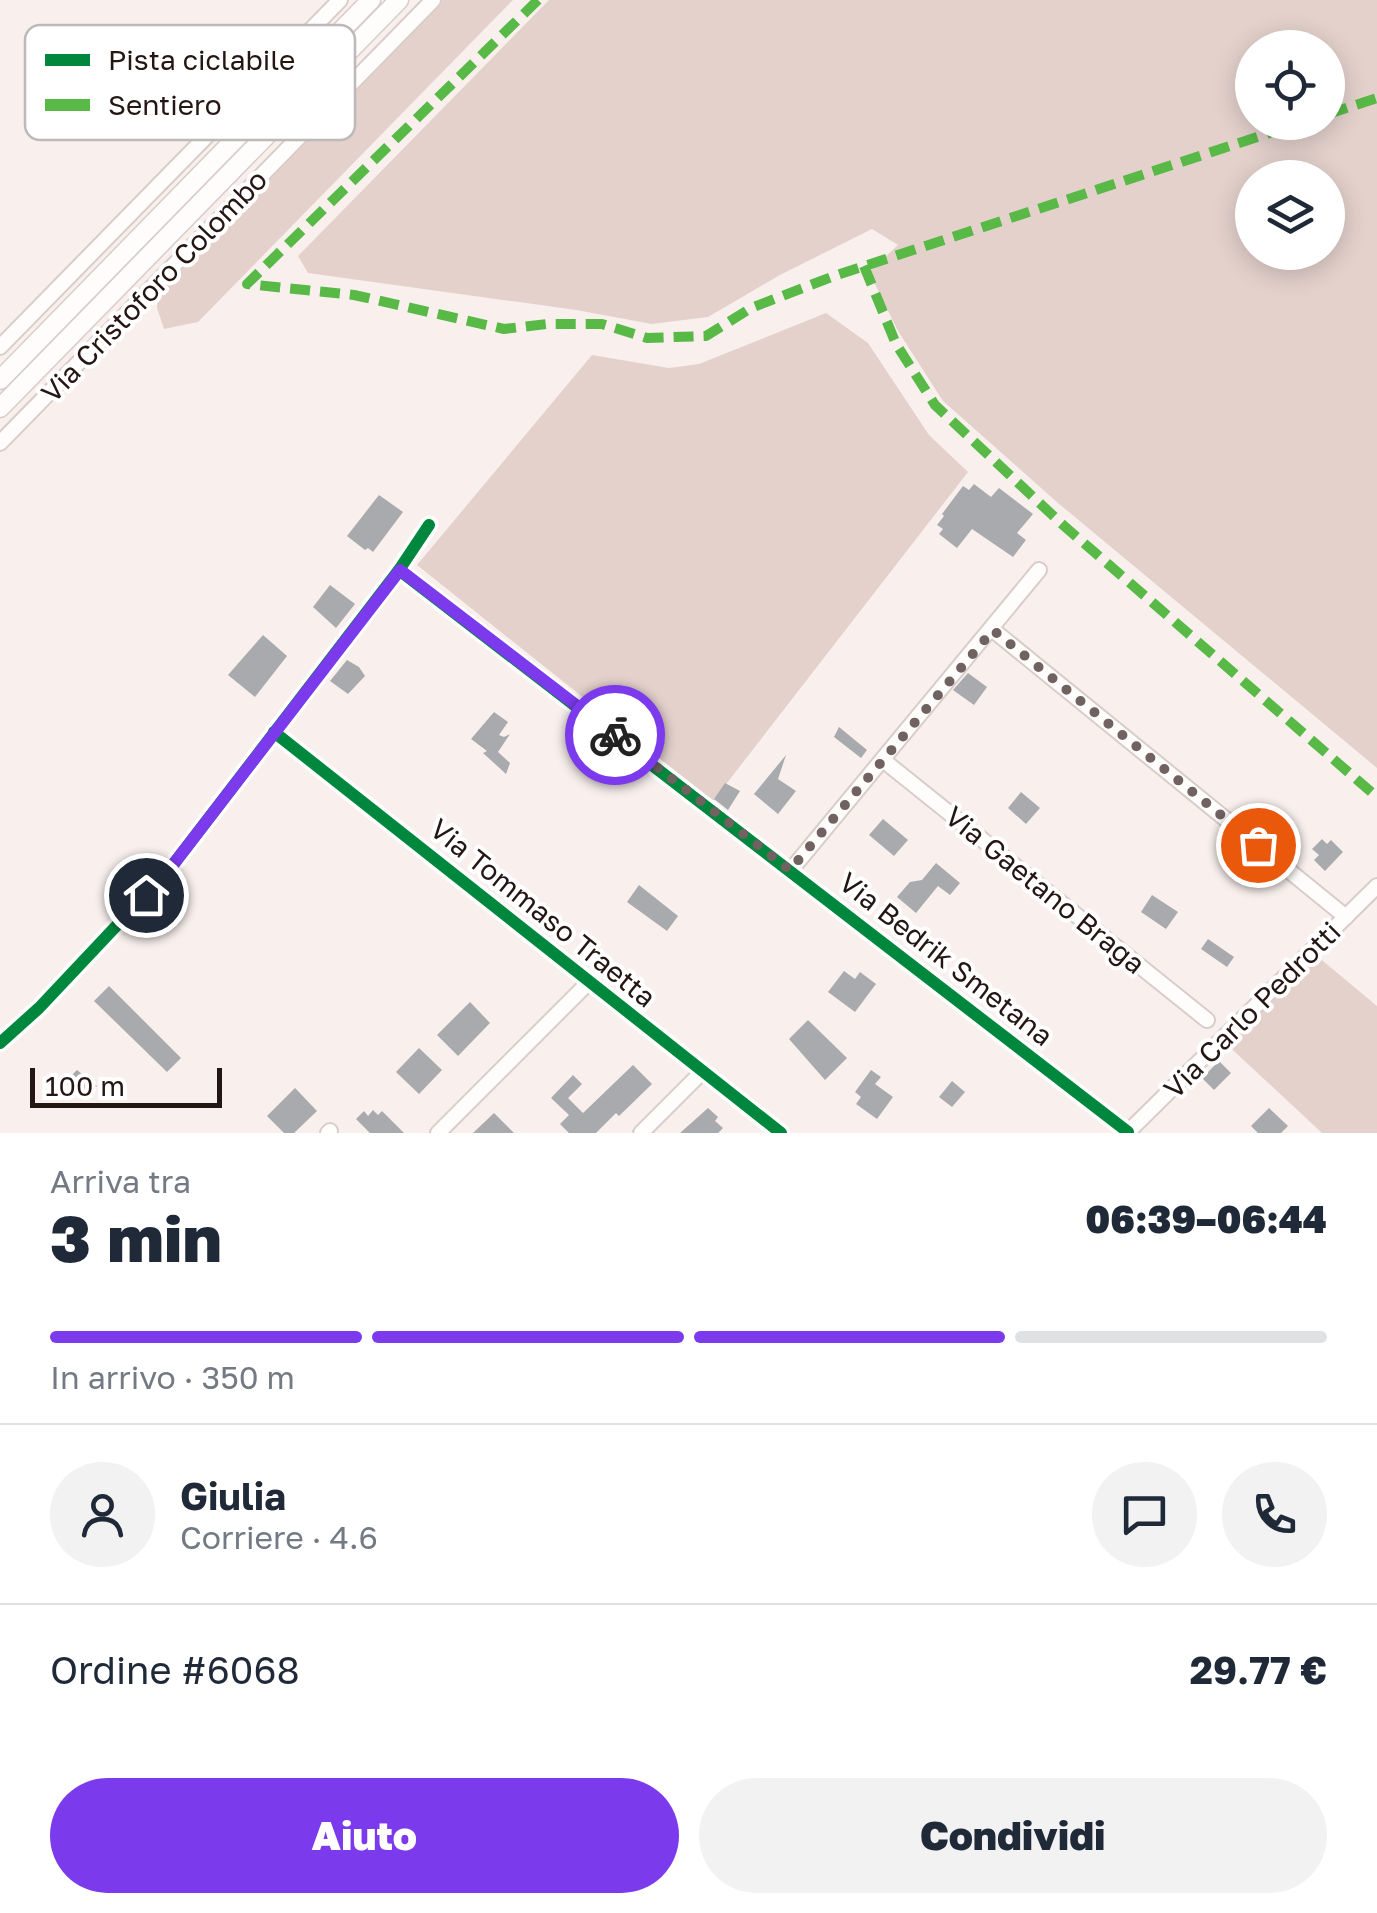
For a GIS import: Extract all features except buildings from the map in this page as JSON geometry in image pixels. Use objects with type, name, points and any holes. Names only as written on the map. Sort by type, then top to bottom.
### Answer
[{"type":"main road","name":"Via Cristoforo Colombo","points":[[347,25],[371,0]]},
{"type":"main road","name":"Via Cristoforo Colombo","points":[[355,45],[399,0]]},
{"type":"main road","name":"Via Cristoforo Colombo","points":[[0,380],[234,140]]},
{"type":"main road","name":"Via Cristoforo Colombo","points":[[0,408],[262,140]]},
{"type":"street","points":[[316,25],[340,0]]},
{"type":"street","name":"Via Cristoforo Colombo","points":[[355,80],[433,0]]},
{"type":"street","points":[[0,347],[203,140]]},
{"type":"street","name":"Via Cristoforo Colombo","points":[[0,443],[296,140]]},
{"type":"street","points":[[0,1043],[39,1008],[169,870],[400,570],[429,525]]},
{"type":"street","name":"Via Bedrik Smetana","points":[[400,570],[1127,1132]]},
{"type":"street","points":[[790,870],[1040,570]]},
{"type":"street","points":[[993,630],[1346,916]]},
{"type":"street","name":"Via Tommaso Traetta","points":[[274,732],[782,1133]]},
{"type":"street","name":"Via Gaetano Braga","points":[[882,760],[1206,1020]]},
{"type":"street","name":"Via Carlo Pedrotti","points":[[1127,1132],[1377,886]]},
{"type":"street","points":[[438,1133],[589,982]]},
{"type":"street","points":[[641,1133],[702,1072]]},
{"type":"shaded area","points":[[443,0],[513,0],[198,322],[164,329],[157,308],[158,290],[305,140],[355,140],[355,90]]},
{"type":"shaded area","points":[[549,0],[1377,0],[1377,768],[1058,503],[943,401],[898,331],[869,272],[898,245],[872,229],[708,317],[652,324],[308,273],[298,256]]},
{"type":"shaded area","points":[[826,313],[868,343],[929,435],[968,472],[713,801],[417,565],[592,355],[669,368],[699,364]]},
{"type":"shaded area","points":[[1311,951],[1377,1006],[1377,1133],[1322,1133],[1221,1039]]},
{"type":"marked path","points":[[538,0],[247,284],[354,295],[504,329],[602,324],[647,338],[706,336],[751,308],[834,276],[1248,140]]},
{"type":"marked path","points":[[1345,108],[1377,98]]},
{"type":"marked path","points":[[864,266],[896,344],[935,405],[1063,525],[1377,797]]},
{"type":"cycle path","points":[[0,1043],[39,1008],[169,870],[399,570],[429,525]]},
{"type":"cycle path","points":[[399,570],[1128,1132]]},
{"type":"cycle path","points":[[274,732],[781,1133]]},
{"type":"way so far","points":[[615,735],[790,870],[993,630],[1258,845]]},
{"type":"route","points":[[146,895],[400,570],[615,735]]}]
